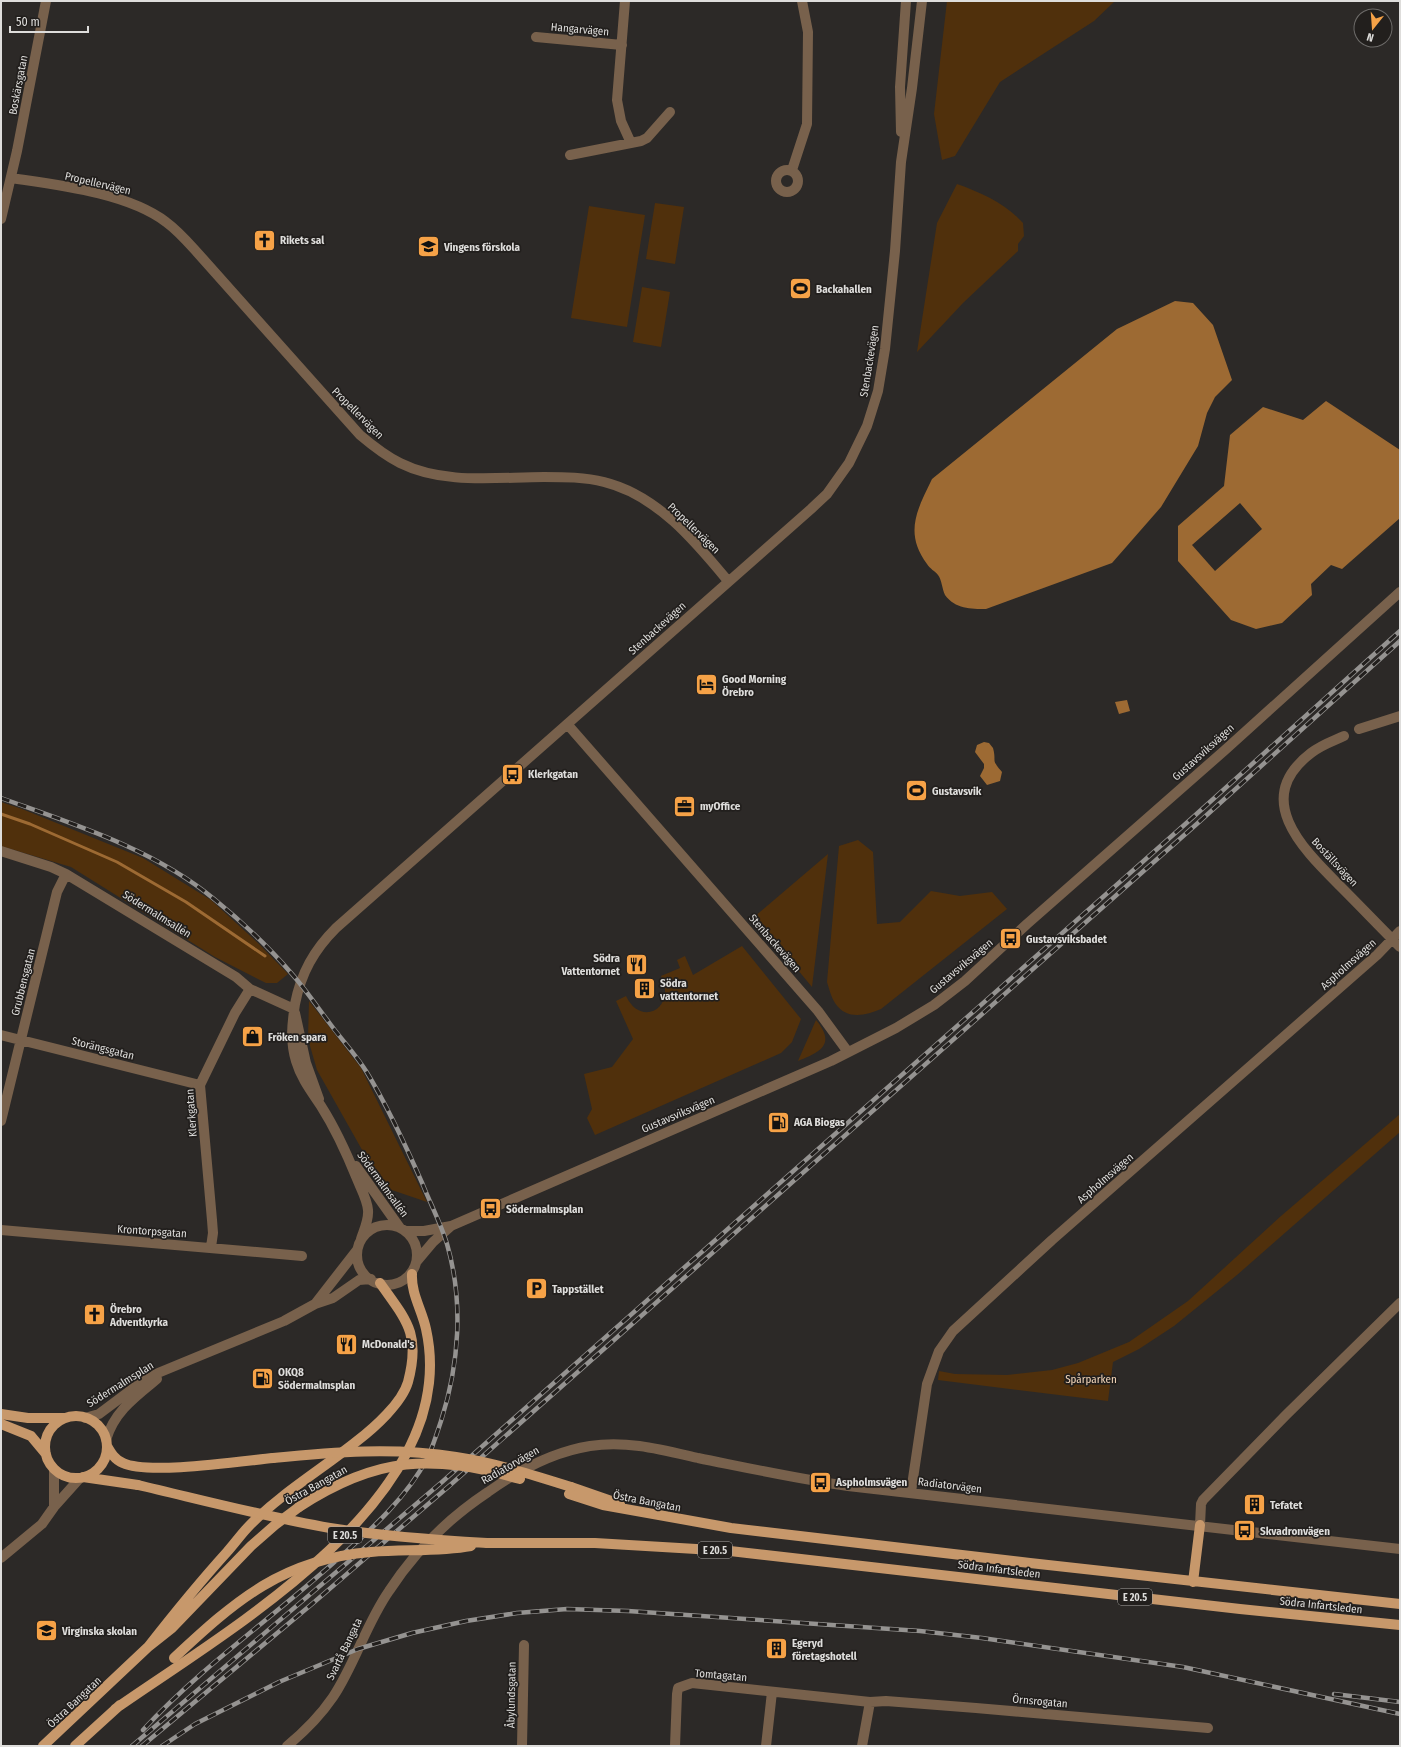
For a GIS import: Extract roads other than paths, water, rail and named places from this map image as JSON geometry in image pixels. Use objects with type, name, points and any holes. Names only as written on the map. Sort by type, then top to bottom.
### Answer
[{"type":"main road","name":"E 20.5","points":[[115,1709],[231,1629],[299,1578],[355,1525],[393,1475],[403,1459],[416,1429],[426,1399],[429,1381],[430,1352],[426,1328],[411,1285],[412,1274]]},
{"type":"main road","points":[[148,1647],[190,1593],[250,1525],[268,1509],[366,1434],[399,1400],[407,1383],[412,1355],[412,1337],[401,1311],[375,1281]]},
{"type":"main road","points":[[1,1414],[28,1418],[86,1418],[100,1428],[106,1443],[118,1460],[131,1466],[168,1467],[360,1452],[426,1453],[480,1461],[570,1491]]},
{"type":"main road","points":[[46,1454],[48,1434],[56,1424],[66,1418]]},
{"type":"main road","points":[[1,1424],[31,1436],[46,1454],[54,1469],[66,1476],[138,1485],[288,1520],[331,1528],[406,1537],[487,1543]]},
{"type":"main road","points":[[82,1477],[100,1467],[105,1457],[106,1443]]},
{"type":"main road","name":"Östra Bangatan","points":[[44,1746],[148,1647],[172,1628],[251,1546],[275,1525],[299,1507],[341,1482],[362,1474],[388,1466],[418,1462],[455,1464],[482,1468],[570,1491],[606,1498],[637,1511],[658,1516],[731,1528]]},
{"type":"main road","points":[[1193,1582],[1200,1526]]},
{"type":"main road","name":"Södra Infartsleden","points":[[731,1528],[840,1542],[1400,1604]]},
{"type":"main road","name":"E 20.5","points":[[75,1746],[235,1604],[271,1580],[295,1568],[318,1560],[342,1555],[405,1549],[457,1549],[487,1543]]},
{"type":"main road","name":"Södra Infartsleden","points":[[487,1543],[595,1543],[730,1551],[1240,1609],[1400,1624]]},
{"type":"street","name":"Boskärsgatan","points":[[1,219],[11,178],[46,1]]},
{"type":"street","name":"Hangarvägen","points":[[625,1],[617,100],[618,110],[631,143]]},
{"type":"street","points":[[792,170],[807,124],[808,32],[802,1]]},
{"type":"street","name":"Stenbackevägen","points":[[848,1052],[818,1011],[568,725],[827,494],[849,463],[867,426],[875,403],[883,364],[898,219],[901,162],[900,87],[906,1]]},
{"type":"street","name":"Stenbackevägen","points":[[901,162],[912,88],[922,1]]},
{"type":"street","name":"Hangarvägen","points":[[536,38],[622,45]]},
{"type":"street","points":[[570,155],[631,143],[647,138],[670,112]]},
{"type":"street","name":"Propellervägen","points":[[11,178],[115,198],[137,206],[166,222],[195,250],[360,435],[379,450],[401,464],[414,469],[451,477],[472,479],[560,477],[590,479],[620,488],[652,505],[672,520],[696,543],[728,581]]},
{"type":"street","name":"Gustavsviksvägen","points":[[403,1229],[424,1231],[451,1226],[848,1052],[911,1020],[965,981],[1033,918],[1225,750],[1291,688],[1400,592]]},
{"type":"street","points":[[1359,729],[1400,716]]},
{"type":"street","points":[[294,1009],[298,989],[304,973],[323,942],[568,725]]},
{"type":"street","name":"Boställsvägen","points":[[1344,736],[1311,753],[1299,764],[1290,777],[1285,789],[1284,811],[1292,831],[1311,858],[1396,944]]},
{"type":"street","name":"Södermalmsallén","points":[[1,851],[51,867],[66,874],[236,977],[250,989],[294,1009],[291,1026],[296,1061],[303,1079],[321,1106],[347,1154],[368,1211],[368,1221],[361,1239]]},
{"type":"street","name":"Grubbensgatan","points":[[1,1121],[58,892],[66,874]]},
{"type":"street","name":"Aspholmsvägen","points":[[911,1492],[927,1384],[932,1367],[944,1341],[1052,1240],[1396,944],[1400,931]]},
{"type":"street","name":"Klerkgatan","points":[[211,1247],[213,1233],[200,1085],[235,1013],[250,989]]},
{"type":"street","name":"Storängsgatan","points":[[1,1035],[200,1085]]},
{"type":"street","name":"Södermalmsallén","points":[[347,1154],[403,1229]]},
{"type":"street","points":[[361,1239],[370,1229],[378,1225],[392,1225],[403,1229],[412,1236],[418,1251],[417,1261],[412,1274]]},
{"type":"street","name":"Gustavsviksvägen","points":[[417,1261],[433,1242],[451,1226]]},
{"type":"street","name":"Krontorpsgatan","points":[[1,1230],[302,1256]]},
{"type":"street","name":"Södermalmsplan","points":[[361,1239],[357,1260],[360,1269],[375,1281]]},
{"type":"street","name":"Södermalmsplan","points":[[315,1304],[358,1250]]},
{"type":"street","name":"Södermalmsplan","points":[[86,1418],[98,1414],[125,1400],[167,1370],[229,1342],[284,1321],[315,1304],[333,1298],[359,1280],[397,1284],[403,1282],[412,1274]]},
{"type":"street","points":[[1200,1526],[1201,1504],[1203,1500],[1286,1415],[1400,1303]]},
{"type":"street","name":"Södermalmsplan","points":[[106,1443],[110,1426],[125,1400]]},
{"type":"street","name":"Radiatorvägen","points":[[415,1556],[453,1518],[506,1480],[551,1456],[591,1446],[630,1445],[657,1448],[809,1480],[1400,1549]]},
{"type":"street","points":[[54,1469],[54,1507]]},
{"type":"street","points":[[1,1558],[42,1524],[54,1507],[82,1477]]},
{"type":"street","name":"Svartå Bangata","points":[[287,1746],[318,1716],[333,1697],[377,1610],[399,1576],[415,1556]]},
{"type":"street","name":"Åbylundsgatan","points":[[522,1746],[524,1645]]},
{"type":"street","name":"Tomtagatan","points":[[675,1746],[677,1694],[678,1688],[684,1684],[692,1683],[772,1692]]},
{"type":"street","points":[[766,1746],[772,1692]]},
{"type":"street","name":"Örnsrogatan","points":[[772,1692],[870,1702],[886,1701],[1208,1728]]},
{"type":"street","points":[[862,1746],[870,1702]]},
{"type":"waterway","points":[[1,814],[30,824],[117,862],[186,902],[265,956]]},
{"type":"railway","points":[[132,1746],[442,1482],[1191,819],[1400,631]]},
{"type":"railway","points":[[142,1746],[312,1604],[448,1487],[1199,822],[1400,641]]},
{"type":"railway","points":[[1,798],[84,828],[139,852],[166,866],[191,881],[224,907],[274,954],[302,986],[335,1031],[358,1059],[382,1099],[410,1156],[442,1229],[447,1244],[456,1288],[457,1333],[452,1378],[435,1439],[430,1453],[420,1472],[400,1499],[365,1535],[190,1684],[143,1730]]},
{"type":"railway","points":[[162,1746],[195,1724],[279,1682],[358,1649],[412,1633],[466,1621],[517,1613],[567,1609],[628,1611],[920,1631],[982,1638],[1183,1667],[1400,1714]]},
{"type":"railway","points":[[1334,1694],[1400,1702]]},
{"type":"place","name":"Rikets sal","points":[[264,240]]},
{"type":"place","name":"Vingens förskola","points":[[429,247]]},
{"type":"place","name":"Backahallen","points":[[801,289]]},
{"type":"place","name":"Good Morning Örebro","points":[[707,685]]},
{"type":"place","name":"Klerkgatan","points":[[512,774]]},
{"type":"place","name":"Gustavsvik","points":[[916,791]]},
{"type":"place","name":"myOffice","points":[[684,806]]},
{"type":"place","name":"Gustavsviksbadet","points":[[1011,939]]},
{"type":"place","name":"Södra Vattentornet","points":[[636,964]]},
{"type":"place","name":"Södra vattentornet","points":[[645,989]]},
{"type":"place","name":"Fröken spara","points":[[252,1037]]},
{"type":"place","name":"AGA Biogas","points":[[779,1122]]},
{"type":"place","name":"Södermalmsplan","points":[[490,1209]]},
{"type":"place","name":"Tappstället","points":[[536,1289]]},
{"type":"place","name":"Örebro Adventkyrka","points":[[95,1315]]},
{"type":"place","name":"McDonald's","points":[[346,1344]]},
{"type":"place","name":"OKQ8 Södermalmsplan","points":[[263,1378]]},
{"type":"place","name":"Aspholmsvägen","points":[[821,1482]]},
{"type":"place","name":"Tefatet","points":[[1255,1505]]},
{"type":"place","name":"Skvadronvägen","points":[[1244,1531]]},
{"type":"place","name":"Virginska skolan","points":[[47,1631]]},
{"type":"place","name":"Egeryd företagshotell","points":[[777,1649]]},
{"type":"park label","name":"Spårparken","points":[[1091,1379]]}]
